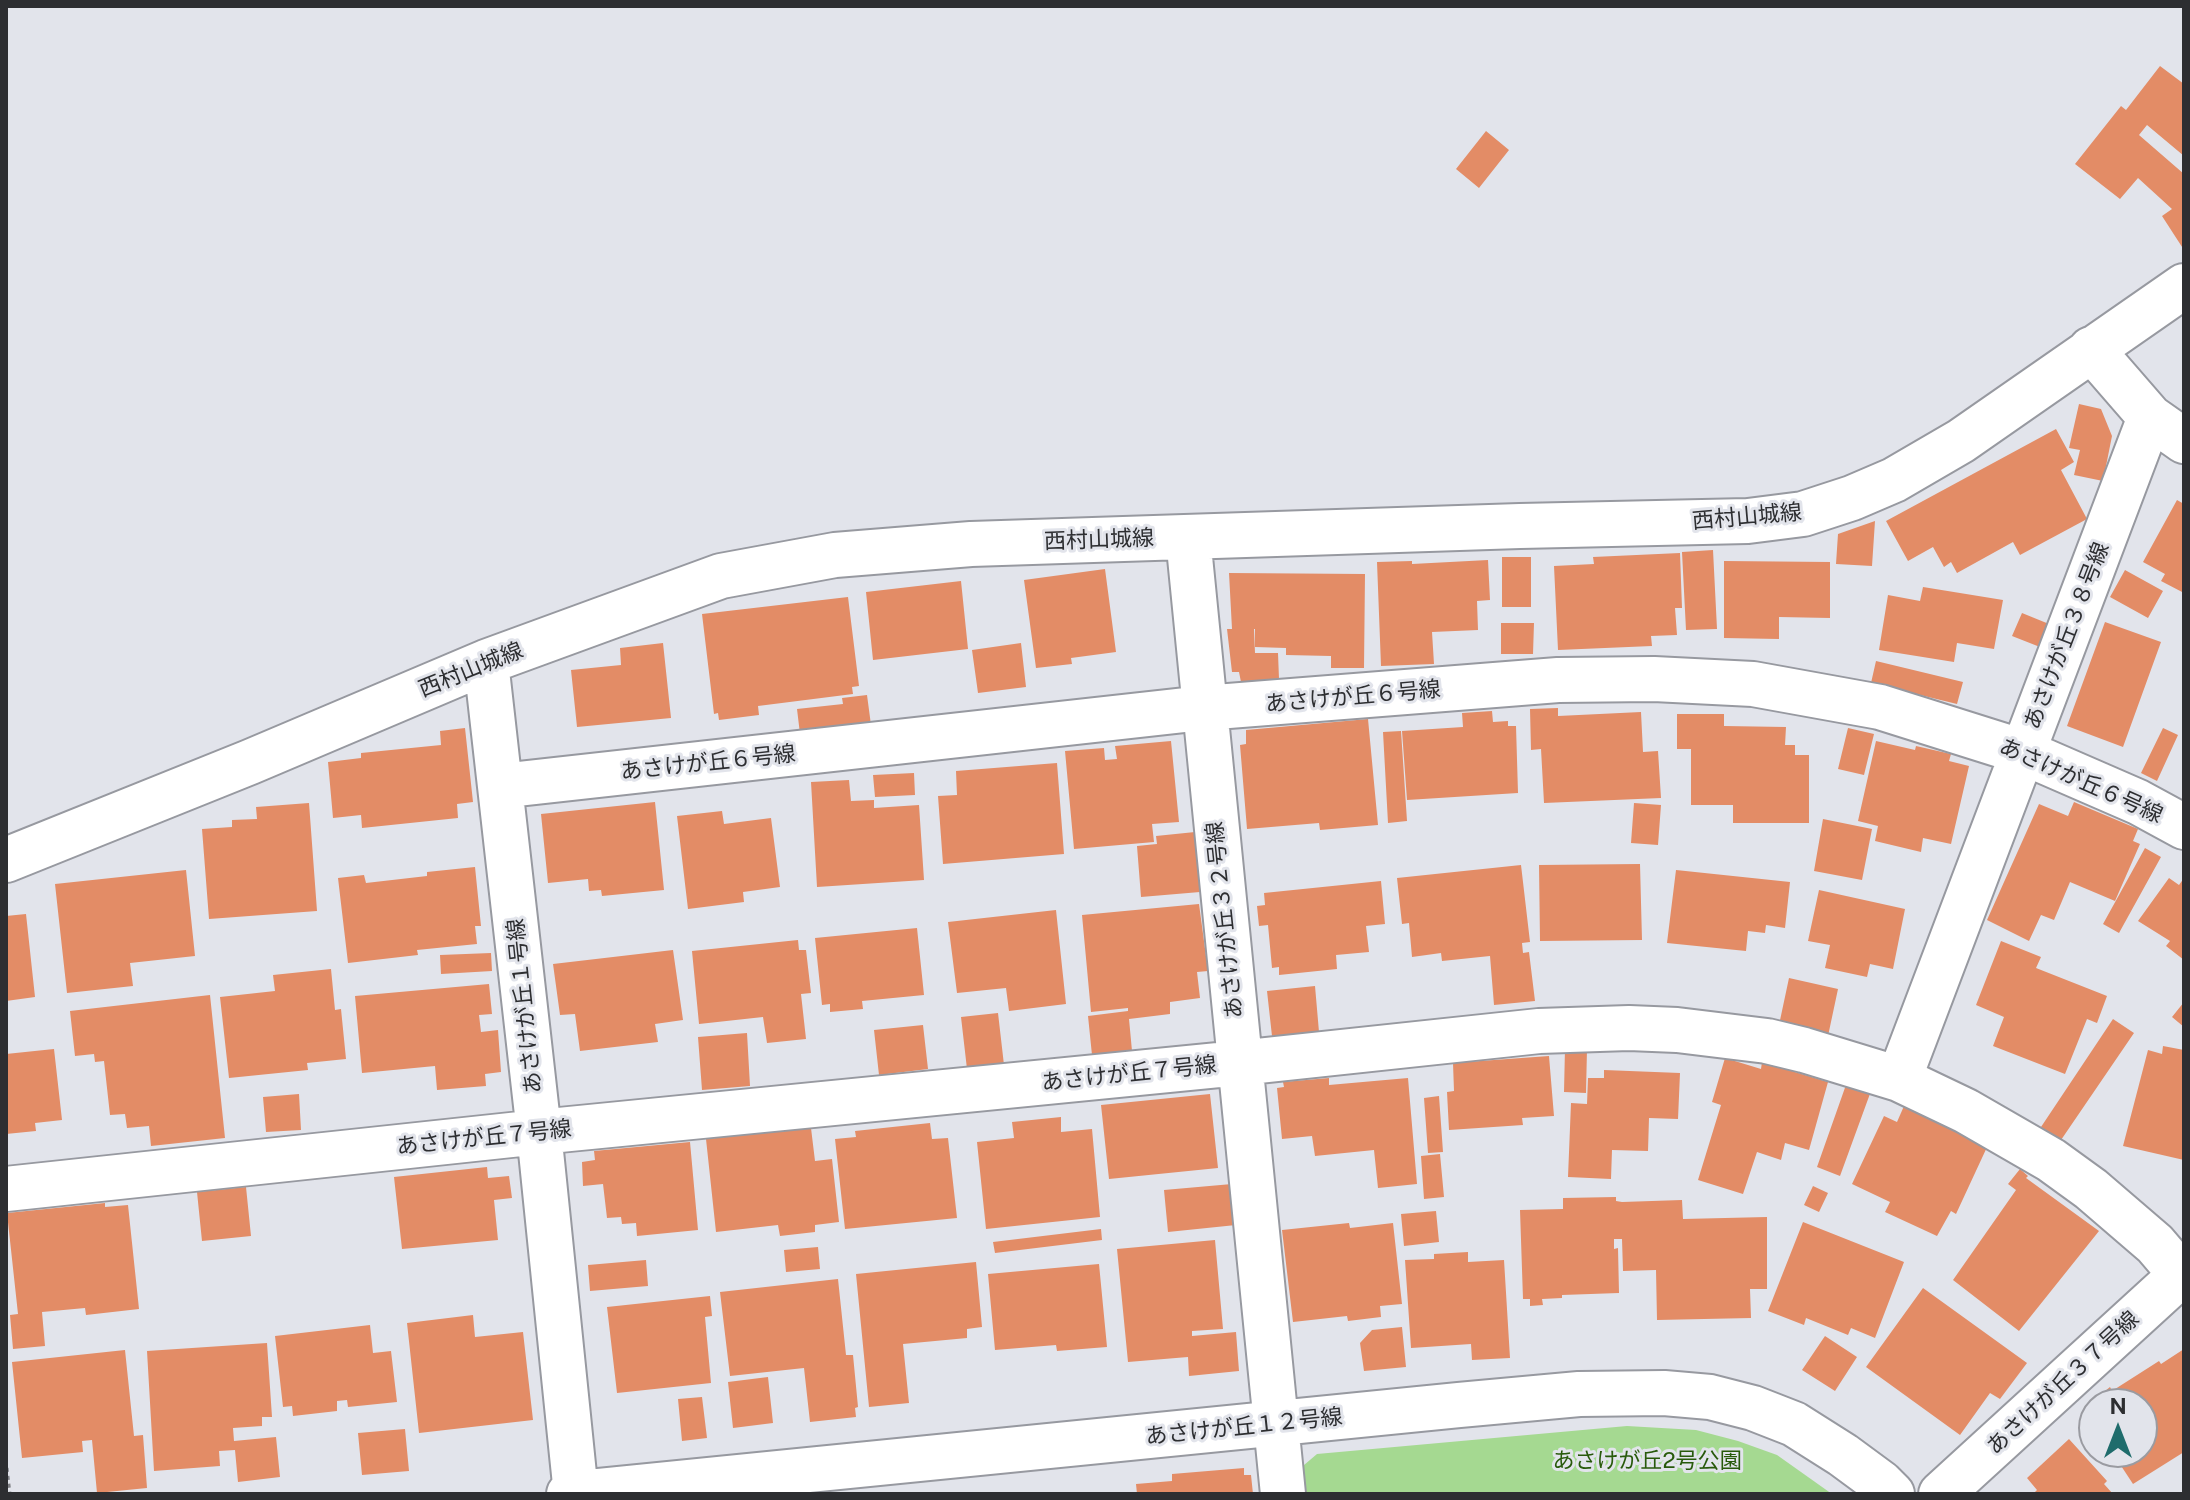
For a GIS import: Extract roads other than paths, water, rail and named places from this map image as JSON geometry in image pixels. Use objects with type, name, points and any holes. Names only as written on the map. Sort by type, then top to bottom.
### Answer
[{"type":"street","name":"西村山城線","points":[[6,860],[250,762],[486,662],[721,576],[835,555],[971,544],[1734,521],[1803,514],[1894,480],[1961,441],[2184,286]]},
{"type":"street","points":[[2091,349],[2167,429]]},
{"type":"street","name":"あさけが丘３８号線","points":[[1899,1079],[2023,752],[2167,429]]},
{"type":"street","name":"あさけが丘３２号線","points":[[1188,537],[1283,1494]]},
{"type":"street","name":"あさけが丘１号線","points":[[486,662],[576,1494]]},
{"type":"street","name":"あさけが丘６号線","points":[[500,786],[1203,708],[1558,680],[1654,679],[1753,684],[1880,707],[2023,752],[2138,802],[2184,827]]},
{"type":"street","name":"あさけが丘７号線","points":[[6,1189],[1539,1031],[1629,1028],[1677,1030],[1767,1041],[1899,1079],[1966,1111],[2051,1160],[2091,1189],[2155,1244],[2183,1275]]},
{"type":"street","name":"あさけが丘３７号線","points":[[1941,1494],[2183,1275]]},
{"type":"street","name":"あさけが丘１２号線","points":[[569,1494],[1579,1394],[1664,1393],[1710,1397],[1753,1408],[1794,1424],[1843,1455],[1892,1494]]},
{"type":"park label","name":"あさけが丘2号公園","points":[[1647,1461]]}]
